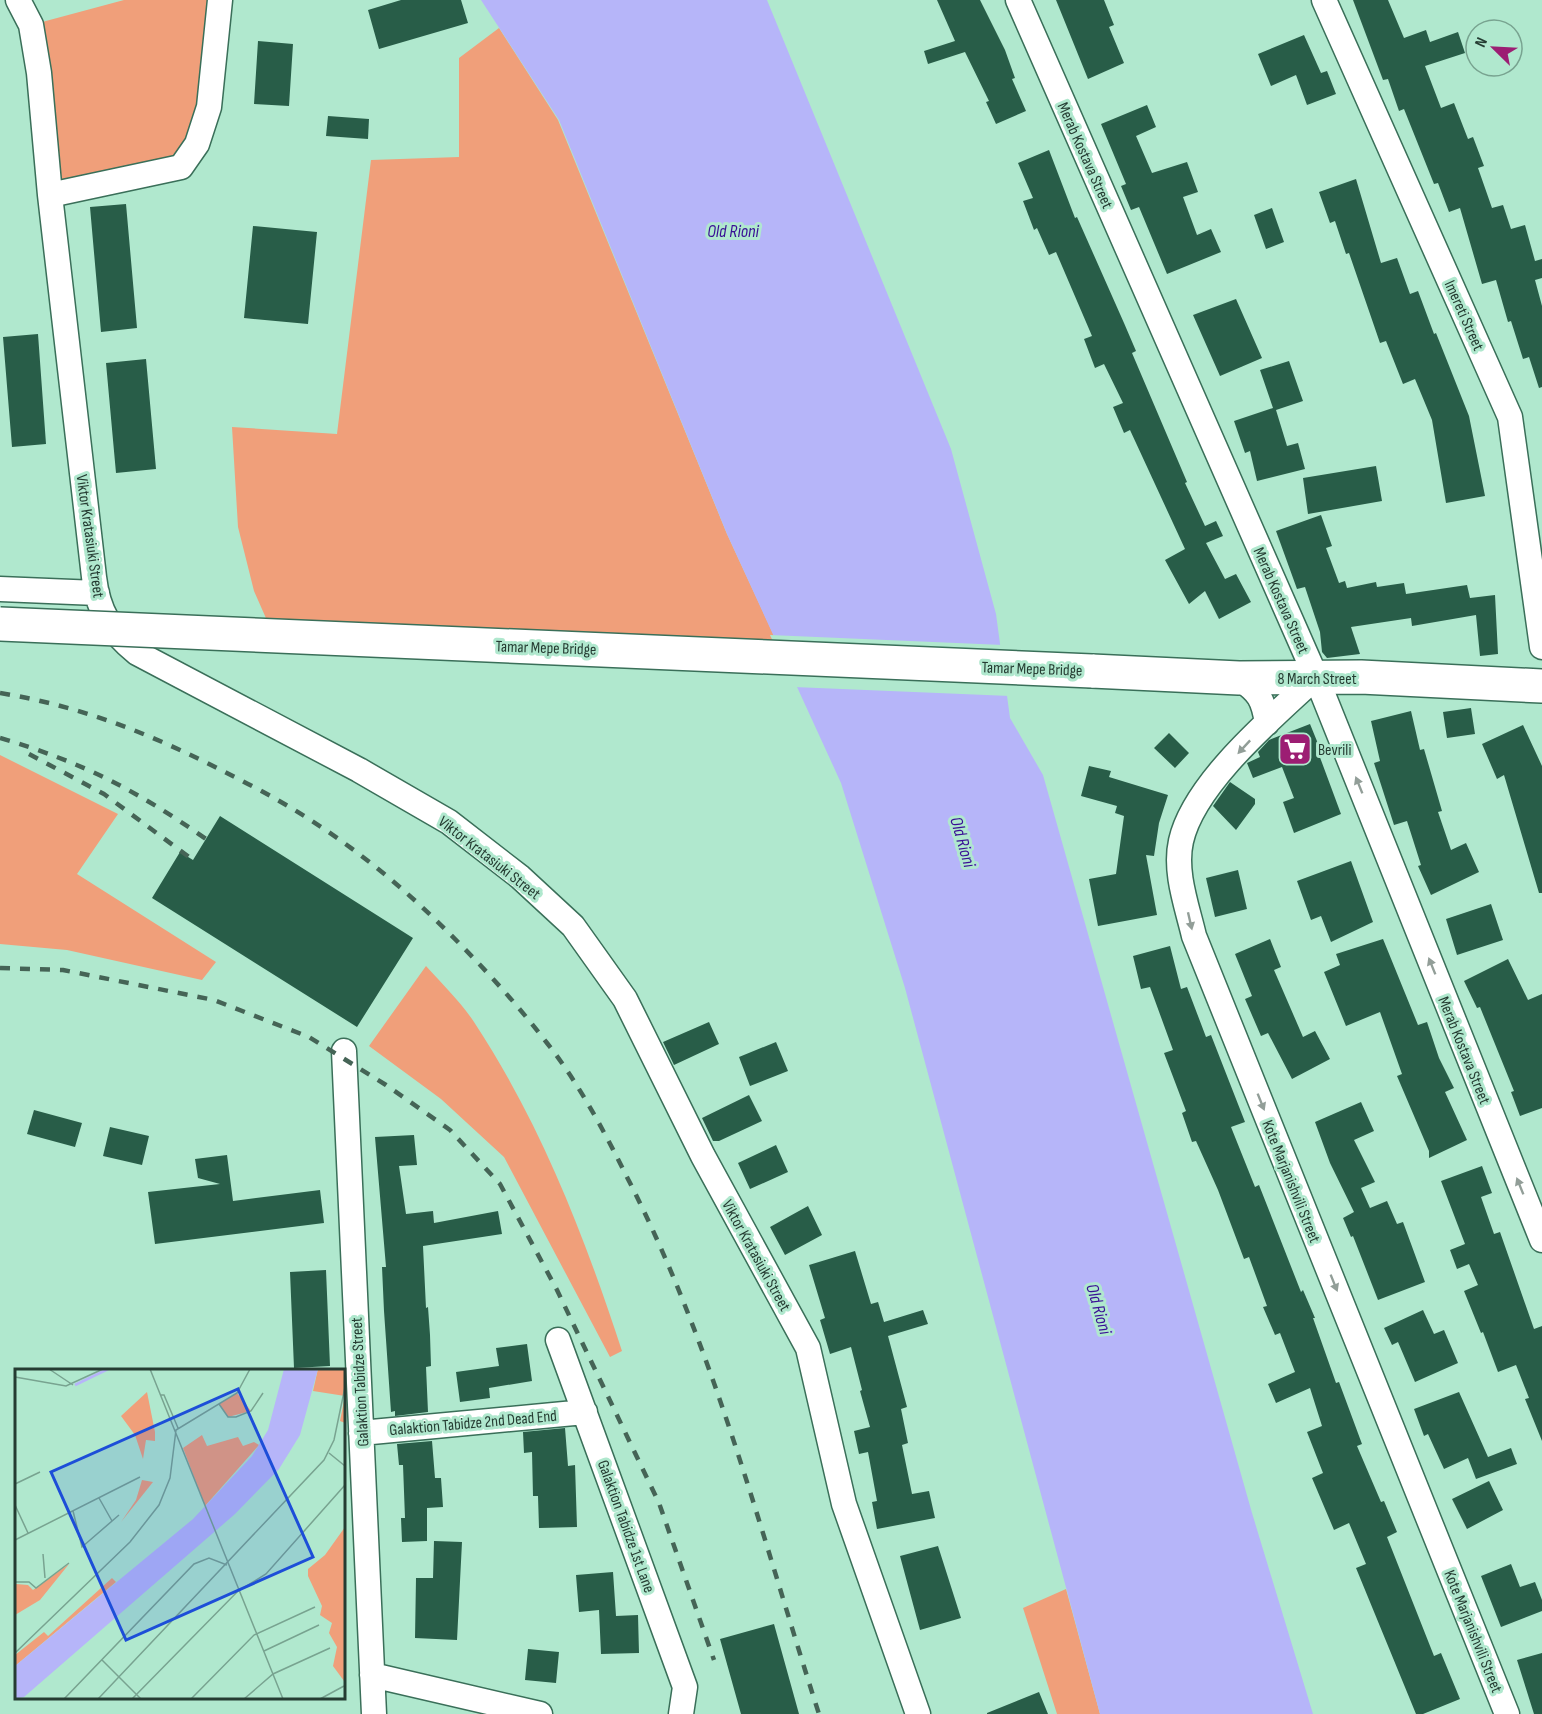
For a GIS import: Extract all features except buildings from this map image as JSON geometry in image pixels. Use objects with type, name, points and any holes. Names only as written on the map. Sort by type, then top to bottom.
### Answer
[{"type":"highway","name":"Tamar Mepe Bridge","points":[[0,624],[1092,671]]},
{"type":"highway","name":"8 March Street","points":[[1092,671],[1239,678],[1316,677],[1542,686]]},
{"type":"street","name":"Viktor Kratasiuki Street","points":[[18,0],[31,25],[39,73],[50,195],[97,593],[104,616],[116,635],[137,653],[359,770],[449,822],[520,877],[573,926],[625,999],[703,1156],[808,1348],[844,1504],[918,1714]]},
{"type":"street","points":[[50,195],[181,167],[197,144],[209,107],[220,0]]},
{"type":"street","name":"Merab Kostava Street","points":[[1018,0],[1316,677],[1542,1240]]},
{"type":"street","name":"Imereti Street","points":[[1324,0],[1510,417],[1542,647]]},
{"type":"street","points":[[0,589],[97,593]]},
{"type":"street","name":"Kote Marjanishvili Street","points":[[1316,677],[1267,723],[1202,795],[1181,841],[1180,877],[1194,936],[1507,1714]]},
{"type":"street","points":[[1239,678],[1258,693],[1264,705],[1267,723]]},
{"type":"street","name":"Galaktion Tabidze Street","points":[[344,1051],[374,1714]]},
{"type":"street","name":"Galaktion Tabidze 1st Lane","points":[[558,1340],[685,1687],[681,1714]]},
{"type":"street","name":"Galaktion Tabidze 2nd Dead End","points":[[361,1433],[585,1412]]},
{"type":"street","points":[[372,1675],[540,1714]]},
{"type":"shaded area","points":[[124,0],[220,0],[209,107],[181,167],[50,195],[31,25]]},
{"type":"shaded area","points":[[499,28],[558,120],[727,534],[782,653],[269,625],[254,591],[238,527],[232,427],[337,434],[371,160],[459,157],[459,58]]},
{"type":"shaded area","points":[[0,755],[118,814],[77,874],[216,962],[202,980],[67,950],[0,944]]},
{"type":"shaded area","points":[[426,966],[474,1022],[520,1100],[540,1140],[576,1223],[622,1351],[610,1357],[504,1157],[441,1099],[369,1046]]},
{"type":"shaded area","points":[[1066,1589],[1100,1714],[1057,1714],[1023,1608]]},
{"type":"water","name":"Old Rioni","points":[[481,0],[767,0],[951,449],[996,614],[1010,718],[1043,775],[1252,1513],[1313,1714],[1100,1714],[905,988],[841,783],[727,534],[559,120]]},
{"type":"pier","points":[[770,635],[1003,645],[1010,696],[794,687]]},
{"type":"railway","points":[[0,693],[34,699],[98,717],[158,740],[218,768],[303,815],[379,870],[426,911],[462,946],[536,1029],[581,1092],[601,1127],[629,1181],[687,1310],[734,1443],[819,1714]]},
{"type":"railway","points":[[0,738],[57,757],[108,779],[156,806],[206,839]]},
{"type":"railway","points":[[29,754],[104,794],[193,860]]},
{"type":"railway","points":[[0,968],[63,970],[214,1000],[309,1037],[386,1085],[450,1130],[500,1184],[557,1290],[659,1503],[714,1660]]},
{"type":"place","name":"Bevrili","points":[[1295,749]]}]
